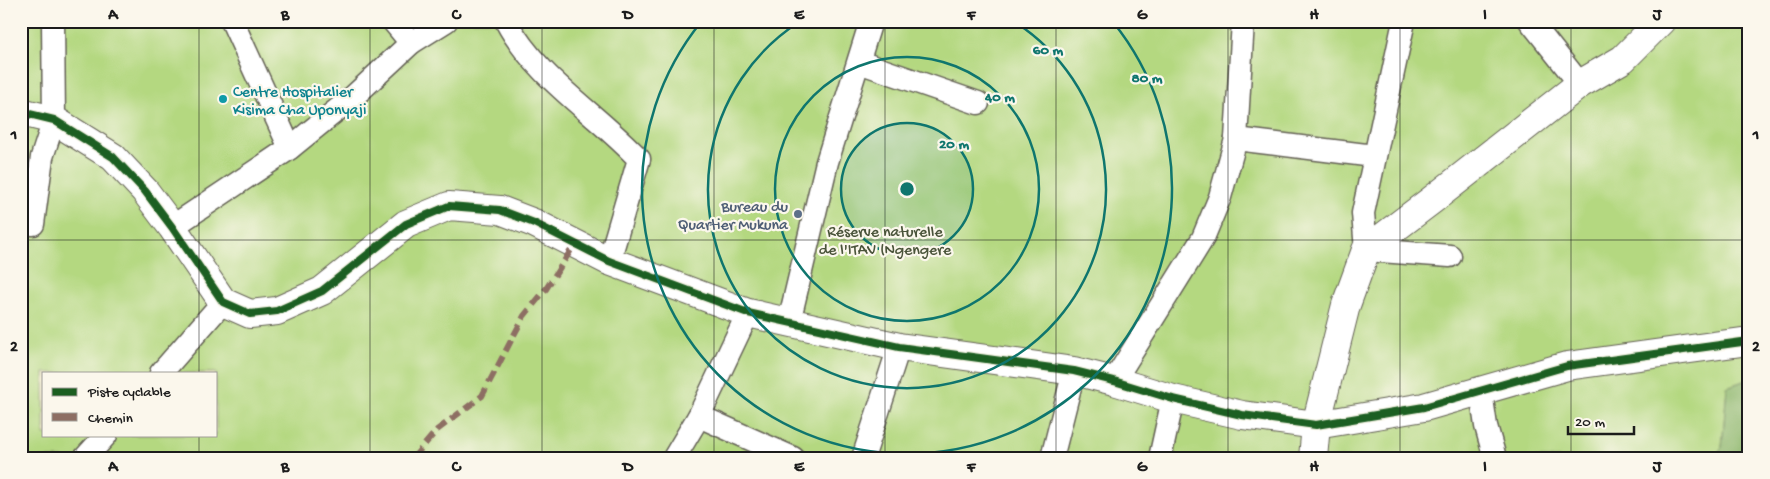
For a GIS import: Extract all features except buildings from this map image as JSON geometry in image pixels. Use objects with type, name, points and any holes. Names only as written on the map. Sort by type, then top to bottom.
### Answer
[{"type":"street","points":[[33,224],[42,157],[54,120],[53,21]]},
{"type":"street","points":[[232,21],[290,148]]},
{"type":"street","points":[[393,21],[411,43]]},
{"type":"street","points":[[172,227],[290,148],[353,97],[411,43],[446,21]]},
{"type":"street","points":[[506,21],[513,34],[547,74],[600,120],[639,159],[609,261]]},
{"type":"street","points":[[789,322],[827,162],[871,21]]},
{"type":"street","points":[[1114,380],[1203,238],[1220,197],[1236,139],[1243,21]]},
{"type":"street","points":[[1313,458],[1316,425],[1346,305],[1366,250],[1363,213],[1404,21]]},
{"type":"street","points":[[1530,21],[1580,84]]},
{"type":"street","points":[[1366,250],[1580,84],[1623,59],[1661,22]]},
{"type":"street","points":[[859,62],[978,103]]},
{"type":"street","points":[[21,112],[54,120],[113,157],[145,191],[172,227],[222,302],[250,314],[278,310],[294,305],[322,291],[406,224],[449,206],[500,210],[534,223],[609,261],[748,313],[899,347],[1074,371],[1114,380],[1173,400],[1242,415],[1316,425],[1424,407],[1567,366],[1749,341]]},
{"type":"street","points":[[1236,139],[1374,156]]},
{"type":"street","points":[[1366,250],[1450,256]]},
{"type":"street","points":[[162,372],[222,302]]},
{"type":"street","points":[[674,458],[700,416],[748,313]]},
{"type":"street","points":[[863,458],[899,347]]},
{"type":"street","points":[[1052,458],[1074,371]]},
{"type":"street","points":[[1481,392],[1495,458]]},
{"type":"street","points":[[1160,458],[1173,400]]},
{"type":"street","points":[[700,416],[793,458]]},
{"type":"street","points":[[85,458],[105,436]]},
{"type":"green space","name":"Réserve naturelle de l'ITAV (Ngengere","points":[[21,21],[1749,21],[1749,379],[1727,387],[1722,447],[1714,458],[21,458]]},
{"type":"green space","points":[[1749,379],[1749,458],[1714,458],[1722,447],[1727,387]]},
{"type":"marked path","points":[[413,458],[437,430],[482,396],[524,316],[546,289],[575,244]]},
{"type":"cycle path","points":[[21,112],[54,120],[113,157],[145,191],[223,302],[250,314],[277,311],[322,291],[406,224],[449,206],[500,210],[534,223],[609,261],[748,313],[899,347],[1074,371],[1173,399],[1242,415],[1316,425],[1424,407],[1567,366],[1749,341]]},
{"type":"place","name":"Centre Hospitalier Kisima Cha Uponyaji","points":[[223,99]]},
{"type":"place","name":"Bureau du Quartier Mukuna","points":[[798,214]]}]
